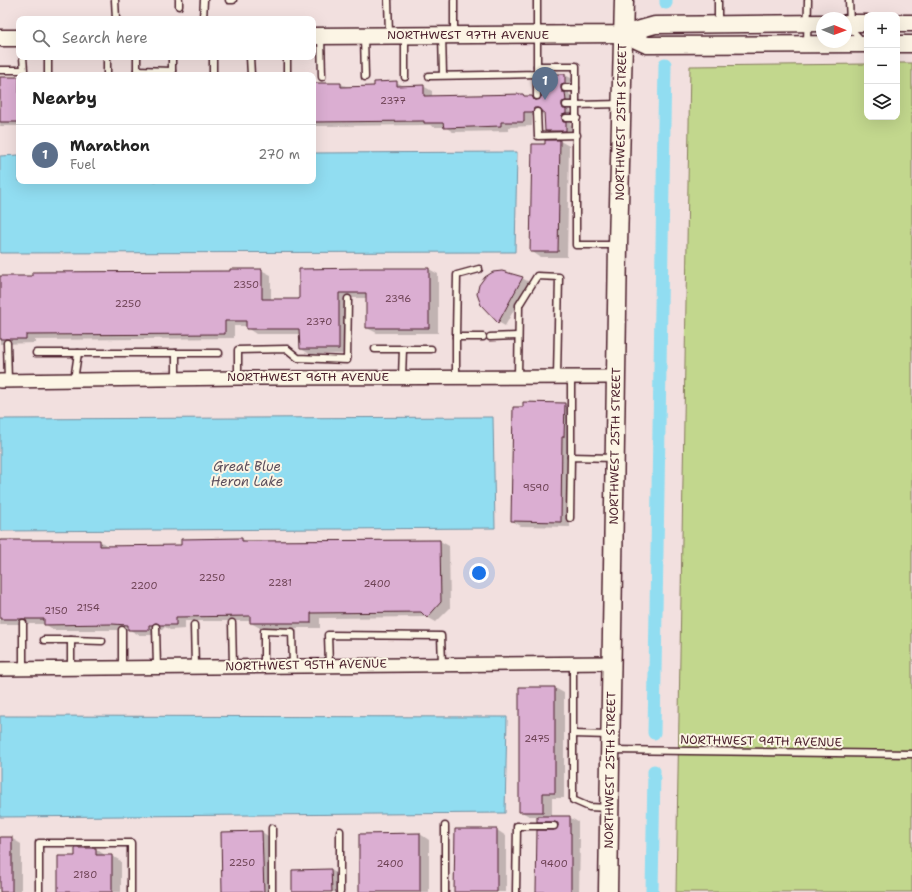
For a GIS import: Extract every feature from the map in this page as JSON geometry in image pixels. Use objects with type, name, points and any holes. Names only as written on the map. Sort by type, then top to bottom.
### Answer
[{"type":"main road","name":"NORTHWEST 25TH STREET","points":[[608,892],[618,245],[624,0]]},
{"type":"street","points":[[852,23],[864,23]]},
{"type":"street","points":[[900,23],[912,23]]},
{"type":"street","name":"NORTHWEST 97TH AVENUE","points":[[317,36],[623,34],[655,25],[815,24]]},
{"type":"street","name":"NORTHWEST 97TH AVENUE","points":[[623,34],[646,46],[864,44]]},
{"type":"street","points":[[0,38],[16,38]]},
{"type":"street","points":[[900,44],[912,44]]},
{"type":"street","name":"NORTHWEST 96TH AVENUE","points":[[4,381],[238,378],[616,377]]},
{"type":"street","name":"NORTHWEST 95TH AVENUE","points":[[0,669],[442,663],[611,663]]},
{"type":"lane","points":[[115,0],[116,16]]},
{"type":"lane","points":[[204,0],[204,16]]},
{"type":"lane","points":[[388,0],[389,36]]},
{"type":"lane","points":[[443,75],[454,0]]},
{"type":"lane","points":[[537,0],[537,74],[539,91]]},
{"type":"lane","points":[[718,0],[718,24]]},
{"type":"lane","points":[[807,44],[815,24],[808,0]]},
{"type":"lane","points":[[848,12],[849,0]]},
{"type":"lane","points":[[852,30],[864,42]]},
{"type":"lane","points":[[317,36],[322,77]]},
{"type":"lane","points":[[364,36],[365,77]]},
{"type":"lane","points":[[405,36],[405,77]]},
{"type":"lane","points":[[0,70],[24,70],[23,60]]},
{"type":"lane","points":[[48,60],[48,72]]},
{"type":"lane","points":[[107,60],[107,72]]},
{"type":"lane","points":[[137,60],[137,72]]},
{"type":"lane","points":[[172,60],[172,72]]},
{"type":"lane","points":[[213,60],[213,72]]},
{"type":"lane","points":[[250,60],[250,72]]},
{"type":"lane","points":[[287,60],[287,72]]},
{"type":"lane","points":[[537,66],[576,66],[576,245],[618,245]]},
{"type":"lane","points":[[429,76],[537,74]]},
{"type":"lane","points":[[565,88],[576,88]]},
{"type":"lane","points":[[566,105],[622,104]]},
{"type":"lane","points":[[538,112],[538,136],[577,136]]},
{"type":"lane","points":[[566,118],[577,118]]},
{"type":"lane","points":[[538,119],[545,119]]},
{"type":"lane","points":[[456,377],[457,275],[479,269]]},
{"type":"lane","points":[[518,377],[519,305],[537,276],[559,277],[557,377]]},
{"type":"lane","points":[[238,378],[238,350],[287,349],[298,358],[347,360],[348,299]]},
{"type":"lane","points":[[490,337],[518,336]]},
{"type":"lane","points":[[456,337],[483,337]]},
{"type":"lane","points":[[4,381],[7,343]]},
{"type":"lane","points":[[375,348],[431,349]]},
{"type":"lane","points":[[402,377],[403,349]]},
{"type":"lane","points":[[36,353],[219,353]]},
{"type":"lane","points":[[74,380],[78,353]]},
{"type":"lane","points":[[176,354],[176,379]]},
{"type":"lane","points":[[570,518],[571,377]]},
{"type":"lane","points":[[571,457],[615,458]]},
{"type":"lane","points":[[23,623],[23,668]]},
{"type":"lane","points":[[232,623],[232,666]]},
{"type":"lane","points":[[194,625],[195,666]]},
{"type":"lane","points":[[156,627],[156,667]]},
{"type":"lane","points":[[122,630],[122,667]]},
{"type":"lane","points":[[264,665],[264,632],[292,632],[293,665]]},
{"type":"lane","points":[[329,665],[328,635],[441,636],[442,663]]},
{"type":"lane","points":[[44,640],[102,641]]},
{"type":"lane","points":[[71,640],[71,668]]},
{"type":"lane","points":[[573,662],[573,800],[589,807],[609,808]]},
{"type":"lane","name":"NORTHWEST 94TH AVENUE","points":[[572,734],[610,742],[912,754]]},
{"type":"lane","points":[[444,892],[445,826]]},
{"type":"lane","points":[[516,892],[516,826],[554,826]]},
{"type":"lane","points":[[272,828],[272,892]]},
{"type":"lane","points":[[340,831],[340,892]]},
{"type":"lane","points":[[39,892],[39,843],[131,843],[131,892]]},
{"type":"green space","points":[[900,63],[912,63],[912,892],[676,892],[690,66],[864,64],[864,120],[900,120]]},
{"type":"water","points":[[517,152],[515,252],[0,253],[0,156],[16,155],[16,184],[316,184],[316,153]]},
{"type":"water","name":"Great Blue Heron Lake","points":[[493,417],[495,528],[0,531],[0,419]]},
{"type":"water","points":[[0,716],[507,717],[505,813],[0,817]]},
{"type":"building","points":[[542,74],[565,74],[565,84],[561,85],[561,88],[562,92],[565,92],[566,101],[562,102],[562,105],[563,109],[566,109],[566,114],[562,115],[562,118],[563,122],[566,122],[566,131],[545,131],[544,112],[541,112],[541,109],[537,108],[534,108],[533,112],[524,112],[524,122],[501,122],[501,126],[444,128],[443,123],[424,123],[424,121],[316,122],[316,83],[341,83],[341,87],[374,86],[374,82],[397,81],[397,86],[424,85],[424,96],[523,94],[524,96],[532,96],[534,100],[537,100],[543,95]]},
{"type":"building","points":[[0,77],[16,77],[16,122],[0,122]]},
{"type":"building","points":[[545,140],[560,140],[558,252],[530,252],[532,144],[545,144]]},
{"type":"building","points":[[429,268],[429,328],[366,328],[366,293],[339,293],[339,349],[300,349],[299,329],[246,329],[246,321],[225,321],[225,334],[26,335],[26,339],[0,339],[0,276],[32,276],[32,272],[230,271],[230,269],[262,269],[262,299],[299,299],[299,269]]},
{"type":"building","points":[[502,271],[523,277],[498,323],[481,305],[477,294],[479,285],[485,277],[493,272]]},
{"type":"building","points":[[523,402],[565,403],[564,437],[562,437],[561,522],[511,521],[513,407],[523,407]]},
{"type":"building","points":[[242,538],[242,541],[440,540],[441,602],[427,618],[421,612],[311,613],[311,623],[250,623],[250,616],[176,617],[176,625],[160,625],[156,623],[149,625],[149,630],[128,630],[128,625],[44,625],[44,619],[0,619],[0,540],[100,540],[100,546],[181,545],[181,539]]},
{"type":"building","points":[[519,687],[555,687],[555,793],[543,793],[543,812],[519,812]]},
{"type":"building","points":[[537,816],[570,816],[571,892],[536,892],[537,830],[554,830],[558,826],[558,823],[554,822],[537,822]]},
{"type":"building","points":[[455,829],[497,829],[497,892],[454,892]]},
{"type":"building","points":[[262,831],[264,892],[222,892],[221,832]]},
{"type":"building","points":[[420,833],[420,892],[359,892],[359,834]]},
{"type":"building","points":[[0,837],[12,837],[12,892],[0,892]]},
{"type":"building","points":[[75,848],[96,848],[96,855],[112,855],[112,892],[58,892],[58,856],[75,856]]},
{"type":"building","points":[[331,869],[332,892],[292,892],[292,870]]},
{"type":"waterway","points":[[654,733],[665,64]]},
{"type":"waterway","points":[[652,892],[654,771]]},
{"type":"place","name":"Marathon","points":[[545,100]]}]
